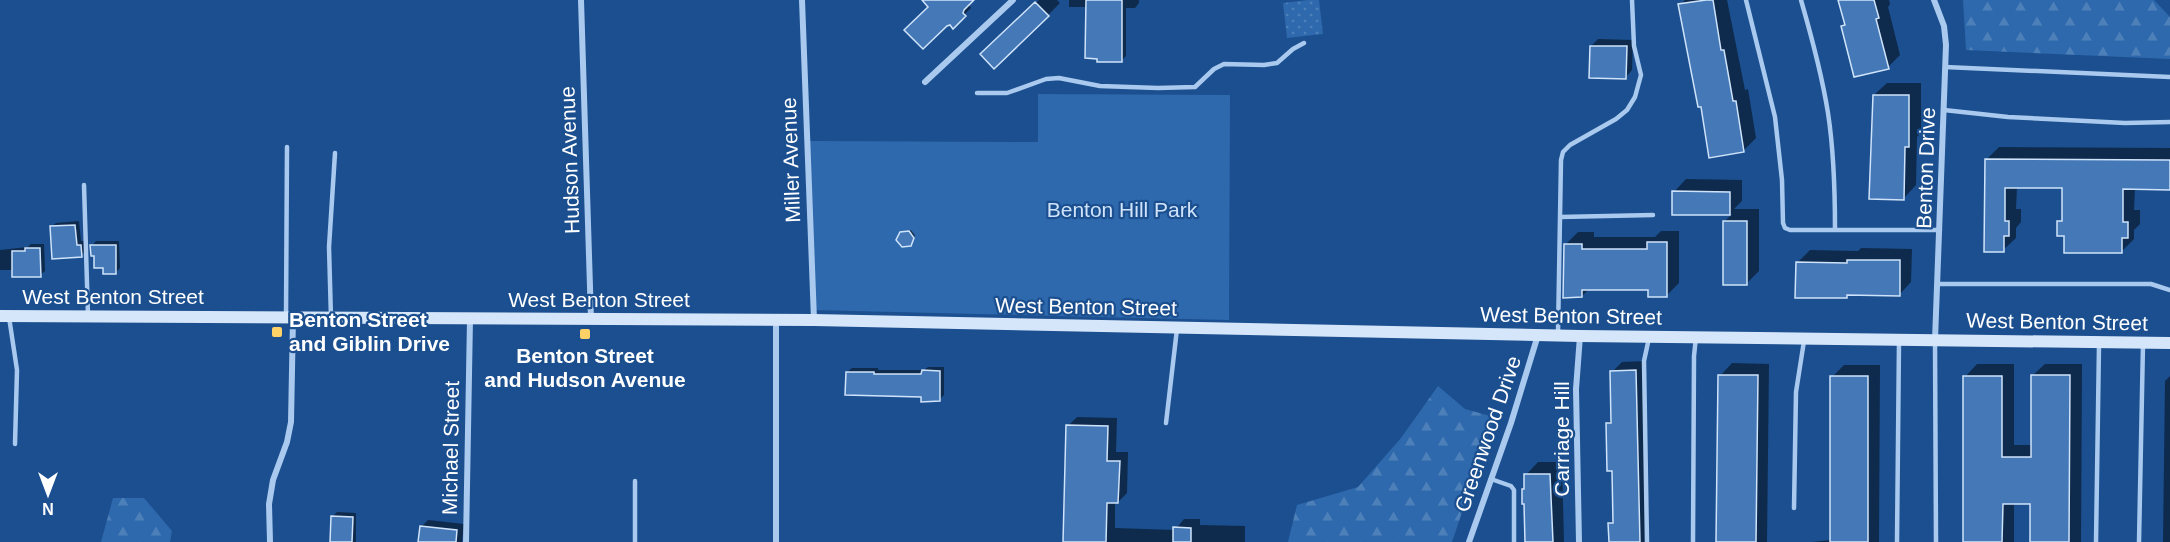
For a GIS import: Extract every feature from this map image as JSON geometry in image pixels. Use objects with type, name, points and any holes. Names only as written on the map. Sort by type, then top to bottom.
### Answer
[{"type":"street","name":"Hudson Avenue","points":[[581,0],[591,319]]},
{"type":"street","name":"Miller Avenue","points":[[802,0],[814,320]]},
{"type":"street","points":[[925,82],[1013,0]]},
{"type":"street","name":"Benton Drive","points":[[1934,0],[1944,26],[1946,45],[1935,340]]},
{"type":"street","name":"West Benton Street","points":[[4,316],[776,319],[1558,336],[2170,343]]},
{"type":"street","points":[[270,542],[269,504],[273,480],[287,442],[291,422],[289,317]]},
{"type":"street","name":"Michael Street","points":[[466,542],[470,319]]},
{"type":"street","points":[[776,319],[776,542]]},
{"type":"street","name":"Greenwood Drive","points":[[1469,542],[1538,335]]},
{"type":"street","name":"Carriage Hill","points":[[1579,542],[1576,388],[1580,336]]},
{"type":"lane","points":[[1558,336],[1563,152],[1627,110],[1639,86],[1641,75],[1634,46],[1632,0]]},
{"type":"lane","points":[[1746,0],[1775,117],[1785,228],[1790,230],[1940,230]]},
{"type":"lane","points":[[1801,0],[1817,58],[1828,114],[1834,178],[1835,230]]},
{"type":"lane","points":[[977,93],[1007,93],[1046,79],[1059,78],[1100,86],[1195,87],[1214,69],[1224,64],[1277,63],[1304,43]]},
{"type":"lane","points":[[1946,67],[2170,77]]},
{"type":"lane","points":[[1944,110],[2008,117],[2125,123],[2170,122]]},
{"type":"lane","points":[[287,147],[289,317]]},
{"type":"lane","points":[[331,318],[329,247],[334,153]]},
{"type":"lane","points":[[84,185],[88,316]]},
{"type":"lane","points":[[1560,217],[1653,215]]},
{"type":"lane","points":[[1938,284],[2151,284],[2170,290]]},
{"type":"lane","points":[[4,316],[17,370],[15,444]]},
{"type":"lane","points":[[1166,423],[1177,329]]},
{"type":"lane","points":[[1647,542],[1644,361],[1649,337]]},
{"type":"lane","points":[[1694,542],[1694,356],[1696,338]]},
{"type":"lane","points":[[1794,508],[1796,392],[1804,339]]},
{"type":"lane","points":[[1897,542],[1899,339]]},
{"type":"lane","points":[[1935,340],[1936,542]]},
{"type":"lane","points":[[2096,542],[2099,342]]},
{"type":"lane","points":[[2139,542],[2143,342]]},
{"type":"lane","points":[[1491,479],[1511,486],[1514,490],[1514,542]]},
{"type":"lane","points":[[635,481],[635,542]]},
{"type":"green space","points":[[1319,0],[1323,34],[1287,38],[1283,3]]},
{"type":"green space","points":[[1963,0],[2154,0],[2170,17],[2170,59],[1966,50]]},
{"type":"green space","name":"Benton Hill Park","points":[[1038,94],[1230,95],[1229,320],[813,310],[807,141],[1038,142]]},
{"type":"green space","points":[[1438,386],[1465,409],[1494,417],[1452,542],[1288,542],[1297,505],[1358,487],[1401,438]]},
{"type":"green space","points":[[113,498],[144,498],[172,531],[170,542],[101,542]]},
{"type":"building","points":[[922,0],[974,0],[964,10],[963,13],[966,16],[953,29],[950,25],[947,26],[923,49],[904,30],[928,7]]},
{"type":"building","points":[[1086,0],[1122,0],[1122,62],[1097,62],[1097,59],[1085,58]]},
{"type":"building","points":[[1713,0],[1721,50],[1724,50],[1733,101],[1736,101],[1744,152],[1709,158],[1701,107],[1698,107],[1678,4]]},
{"type":"building","points":[[1838,0],[1874,0],[1879,18],[1876,19],[1889,69],[1854,77],[1841,26],[1845,25]]},
{"type":"building","points":[[1035,2],[1049,16],[994,69],[980,54]]},
{"type":"building","points":[[1590,46],[1627,46],[1626,79],[1589,78]]},
{"type":"building","points":[[1873,95],[1909,95],[1909,147],[1905,147],[1904,200],[1869,199]]},
{"type":"building","points":[[1985,159],[2170,160],[2170,190],[2123,189],[2123,222],[2128,222],[2128,238],[2122,238],[2122,253],[2064,253],[2064,236],[2057,236],[2057,221],[2062,221],[2062,188],[2005,188],[2005,221],[2009,221],[2009,236],[2004,236],[2004,252],[1984,252]]},
{"type":"building","points":[[1672,191],[1730,192],[1730,215],[1672,215]]},
{"type":"building","points":[[1723,221],[1747,221],[1747,285],[1723,285]]},
{"type":"building","points":[[75,225],[77,245],[81,245],[82,257],[52,259],[50,226]]},
{"type":"building","points":[[909,231],[914,238],[911,246],[902,247],[896,240],[900,232]]},
{"type":"building","points":[[1647,242],[1667,242],[1667,297],[1648,297],[1648,290],[1582,290],[1582,297],[1563,298],[1564,244],[1582,244],[1582,249],[1647,249]]},
{"type":"building","points":[[90,245],[116,245],[116,274],[103,274],[103,268],[94,268],[94,256],[91,256]]},
{"type":"building","points":[[25,248],[40,248],[41,277],[12,277],[12,251],[25,251]]},
{"type":"building","points":[[1847,260],[1900,260],[1900,296],[1847,295],[1847,298],[1795,298],[1796,262],[1847,263]]},
{"type":"building","points":[[922,370],[940,371],[940,401],[921,402],[921,397],[845,395],[846,372],[921,374]]},
{"type":"building","points":[[1636,370],[1640,542],[1609,542],[1608,523],[1613,523],[1612,471],[1607,471],[1606,423],[1611,423],[1610,371]]},
{"type":"building","points":[[1718,375],[1758,375],[1756,542],[1716,542]]},
{"type":"building","points":[[2031,375],[2070,375],[2069,542],[2030,542],[2030,504],[2003,504],[2002,542],[1963,542],[1963,376],[2002,376],[2002,457],[2031,457]]},
{"type":"building","points":[[1830,376],[1868,376],[1868,542],[1830,542]]},
{"type":"building","points":[[1066,425],[1108,426],[1107,461],[1120,461],[1118,503],[1107,503],[1106,542],[1063,542]]},
{"type":"building","points":[[1524,474],[1550,474],[1553,542],[1525,542],[1524,504],[1522,504]]},
{"type":"building","points":[[331,516],[353,517],[352,542],[330,542]]},
{"type":"building","points":[[420,526],[457,530],[456,542],[418,542]]},
{"type":"building","points":[[1173,527],[1191,528],[1191,542],[1173,542]]},
{"type":"place","name":"Benton Street and Giblin Drive","points":[[277,332]]},
{"type":"place","name":"Benton Street and Hudson Avenue","points":[[585,334]]}]
